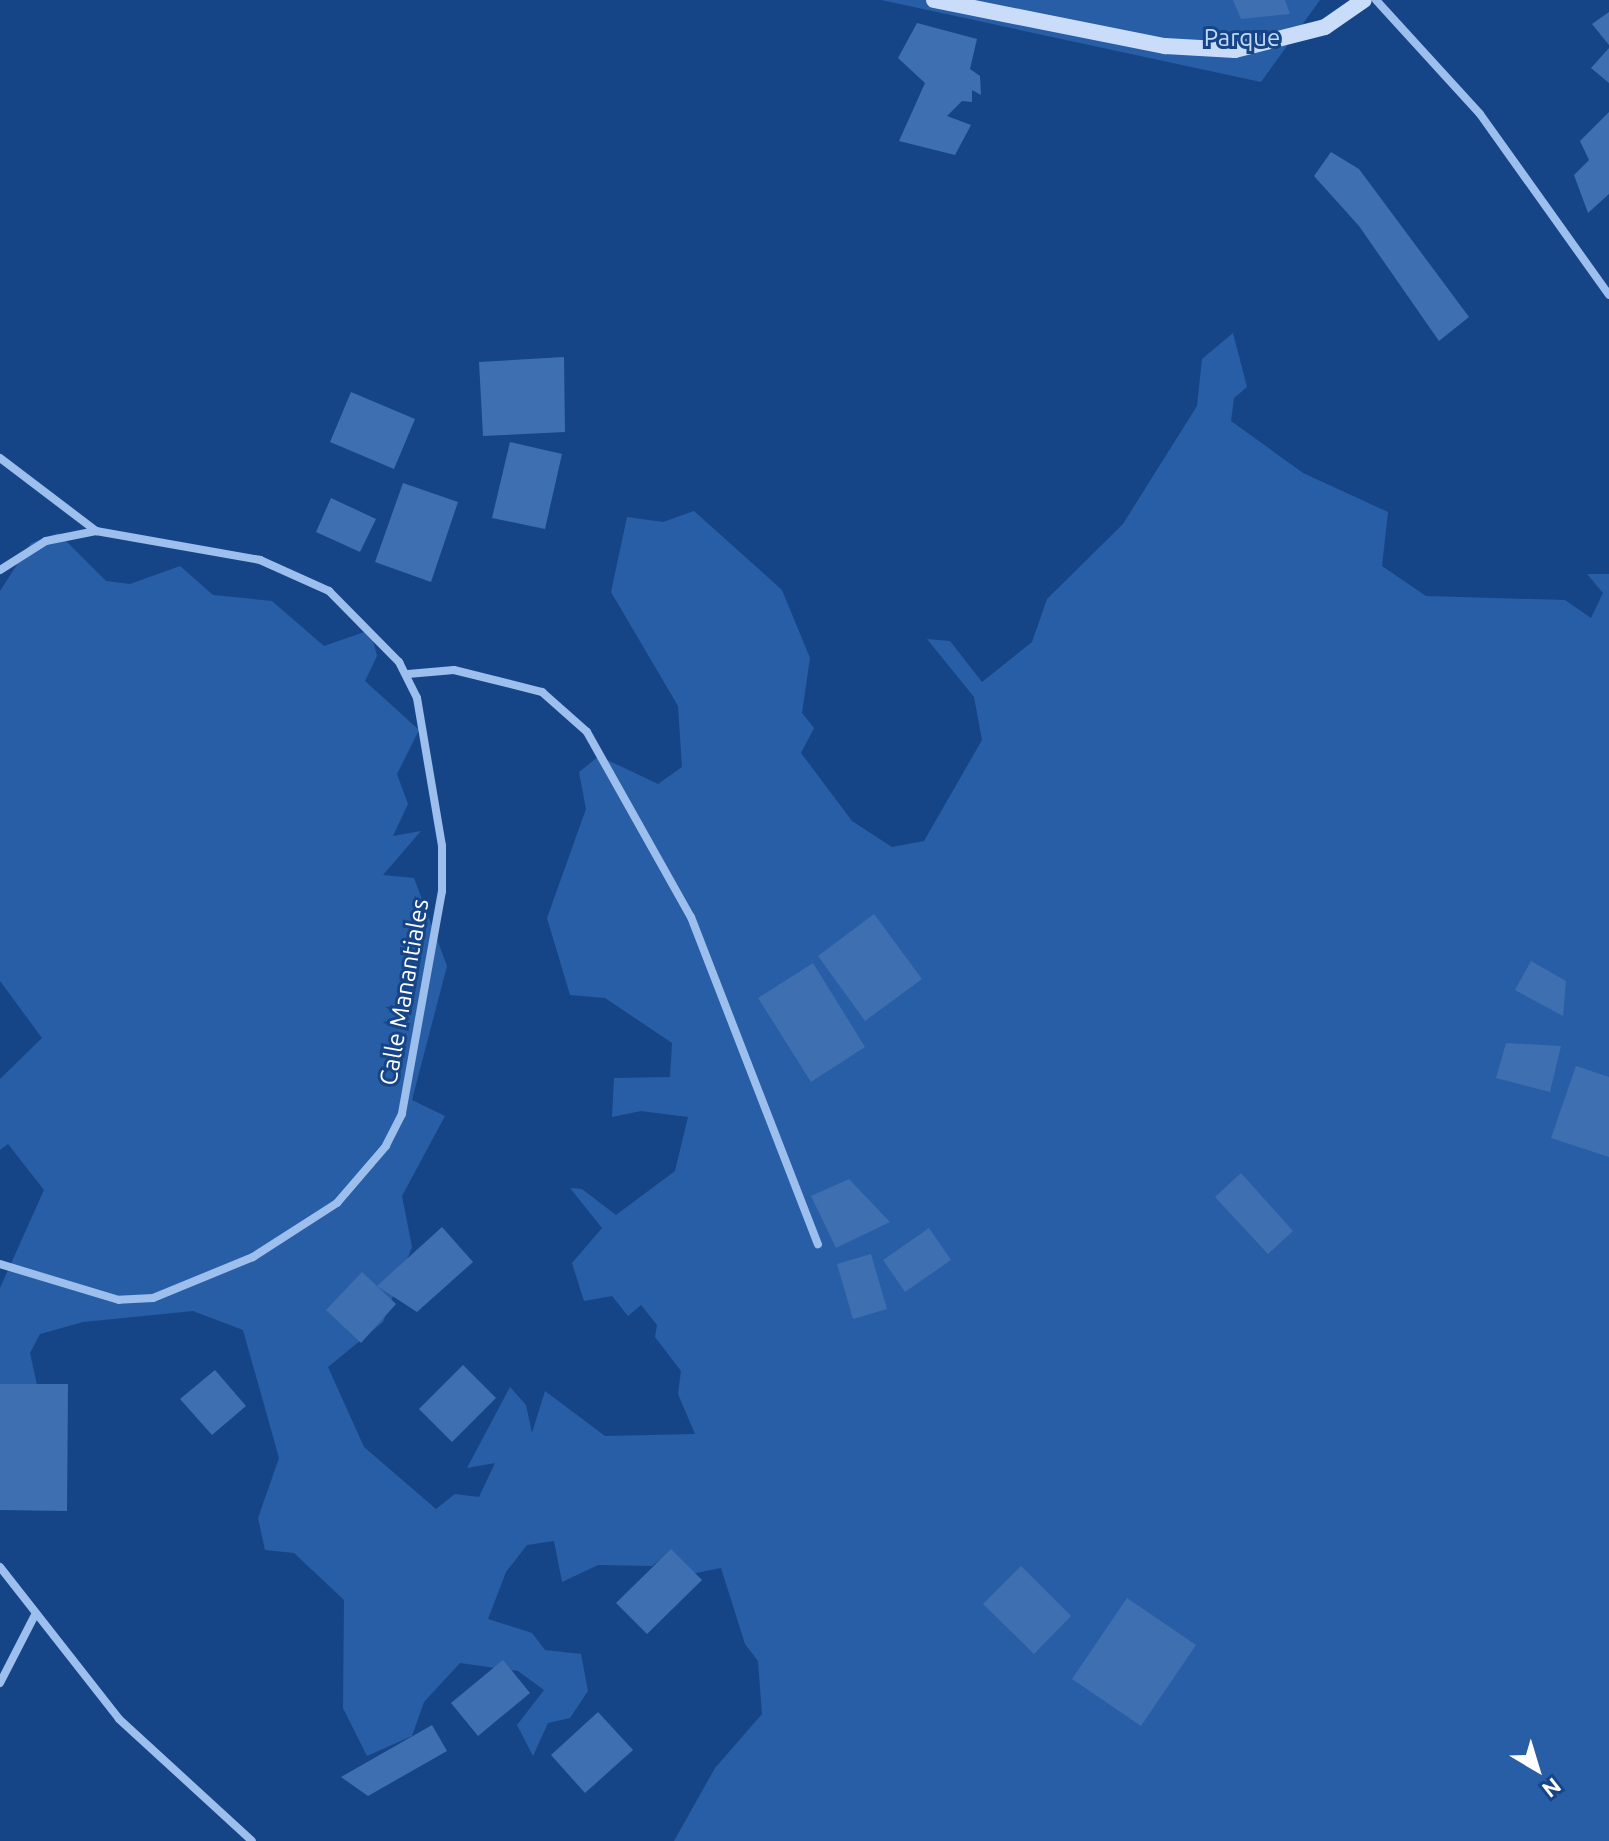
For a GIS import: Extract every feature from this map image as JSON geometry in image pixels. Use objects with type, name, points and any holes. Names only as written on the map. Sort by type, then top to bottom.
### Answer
[{"type":"main road","points":[[934,0],[1165,46],[1235,50],[1299,37],[1364,0]]},
{"type":"street","points":[[1376,0],[1480,114],[1609,295]]},
{"type":"street","points":[[0,458],[96,531]]},
{"type":"street","points":[[0,570],[46,541],[96,531],[260,560],[329,591],[408,674],[454,670],[542,692],[587,732],[691,917],[818,1244]]},
{"type":"street","name":"Calle Manantiales","points":[[0,1264],[119,1300],[180,1290],[304,1227],[337,1203],[386,1146],[411,1072],[442,891],[442,846],[408,674]]},
{"type":"street","points":[[0,1567],[119,1719],[252,1841]]},
{"type":"street","points":[[0,1683],[35,1615]]},
{"type":"green space","name":"Parque","points":[[881,0],[1320,0],[1261,82]]},
{"type":"green space","points":[[1233,333],[1247,387],[1234,398],[1231,421],[1303,473],[1388,512],[1382,566],[1426,596],[1565,600],[1591,618],[1603,593],[1587,574],[1609,574],[1609,1841],[674,1841],[715,1768],[762,1714],[758,1661],[745,1644],[721,1568],[681,1576],[665,1556],[652,1566],[598,1565],[562,1582],[554,1541],[527,1545],[506,1572],[488,1619],[532,1633],[545,1650],[581,1654],[588,1691],[570,1718],[548,1723],[533,1756],[517,1725],[544,1690],[518,1671],[460,1663],[424,1702],[412,1736],[367,1756],[343,1708],[344,1600],[294,1553],[265,1550],[258,1518],[279,1458],[243,1330],[193,1311],[83,1322],[40,1334],[30,1353],[48,1435],[0,1463],[0,1288],[44,1190],[8,1144],[0,1150],[0,1079],[42,1038],[0,981],[0,591],[31,543],[58,533],[106,581],[130,584],[180,566],[213,595],[272,601],[324,646],[370,630],[377,656],[365,681],[419,730],[397,774],[408,804],[393,836],[421,831],[383,875],[414,878],[447,966],[412,1100],[445,1116],[402,1196],[412,1247],[383,1322],[328,1367],[364,1447],[436,1509],[455,1494],[479,1497],[495,1463],[467,1468],[510,1387],[526,1405],[532,1433],[545,1391],[605,1436],[695,1434],[678,1394],[681,1371],[655,1337],[657,1325],[641,1305],[628,1316],[612,1296],[584,1301],[572,1263],[602,1228],[570,1188],[582,1189],[616,1215],[675,1171],[688,1117],[641,1111],[612,1117],[614,1078],[670,1077],[672,1043],[605,998],[570,995],[547,918],[586,809],[579,772],[599,756],[658,784],[682,767],[678,706],[611,592],[627,517],[663,522],[694,511],[782,590],[810,658],[802,713],[814,728],[801,753],[852,821],[892,847],[924,841],[982,740],[974,697],[927,639],[950,641],[982,682],[1032,642],[1047,599],[1123,524],[1197,406],[1202,359]]},
{"type":"building","points":[[1233,0],[1285,0],[1290,14],[1241,19]]},
{"type":"building","points":[[1609,12],[1609,45],[1592,24]]},
{"type":"building","points":[[917,23],[977,39],[970,69],[980,76],[981,95],[972,90],[972,102],[962,101],[947,116],[971,125],[955,155],[899,141],[925,83],[898,58]]},
{"type":"building","points":[[1609,48],[1609,83],[1591,68]]},
{"type":"building","points":[[1609,112],[1609,194],[1588,213],[1574,175],[1589,160],[1580,141]]},
{"type":"building","points":[[1331,152],[1359,169],[1469,317],[1439,341],[1359,226],[1314,176]]},
{"type":"building","points":[[564,357],[565,432],[483,436],[479,362]]},
{"type":"building","points":[[351,392],[415,419],[394,469],[330,442]]},
{"type":"building","points":[[510,442],[562,454],[545,529],[492,518]]},
{"type":"building","points":[[403,483],[458,502],[431,582],[375,562]]},
{"type":"building","points":[[331,498],[376,519],[360,552],[316,532]]},
{"type":"building","points":[[874,914],[922,979],[865,1021],[818,956]]},
{"type":"building","points":[[1531,961],[1566,981],[1563,1016],[1515,990]]},
{"type":"building","points":[[813,963],[865,1047],[811,1082],[758,998]]},
{"type":"building","points":[[1506,1043],[1561,1046],[1550,1092],[1496,1078]]},
{"type":"building","points":[[1576,1066],[1609,1077],[1609,1157],[1551,1138]]},
{"type":"building","points":[[1241,1173],[1293,1231],[1268,1254],[1215,1197]]},
{"type":"building","points":[[849,1179],[890,1222],[836,1248],[811,1196]]},
{"type":"building","points":[[442,1227],[473,1262],[417,1312],[377,1286]]},
{"type":"building","points":[[929,1228],[951,1260],[905,1292],[883,1260]]},
{"type":"building","points":[[871,1254],[887,1309],[853,1319],[837,1264]]},
{"type":"building","points":[[362,1272],[396,1304],[361,1343],[326,1310]]},
{"type":"building","points":[[463,1365],[496,1398],[452,1442],[419,1409]]},
{"type":"building","points":[[215,1370],[246,1406],[212,1435],[180,1399]]},
{"type":"building","points":[[0,1384],[68,1384],[67,1511],[0,1510]]},
{"type":"building","points":[[671,1549],[702,1580],[647,1634],[616,1603]]},
{"type":"building","points":[[1021,1566],[1071,1616],[1034,1654],[983,1604]]},
{"type":"building","points":[[1127,1598],[1196,1645],[1141,1726],[1072,1679]]},
{"type":"building","points":[[503,1660],[530,1693],[478,1736],[451,1703]]},
{"type":"building","points":[[598,1712],[633,1750],[585,1793],[551,1755]]},
{"type":"building","points":[[432,1725],[447,1751],[368,1796],[341,1777]]}]
